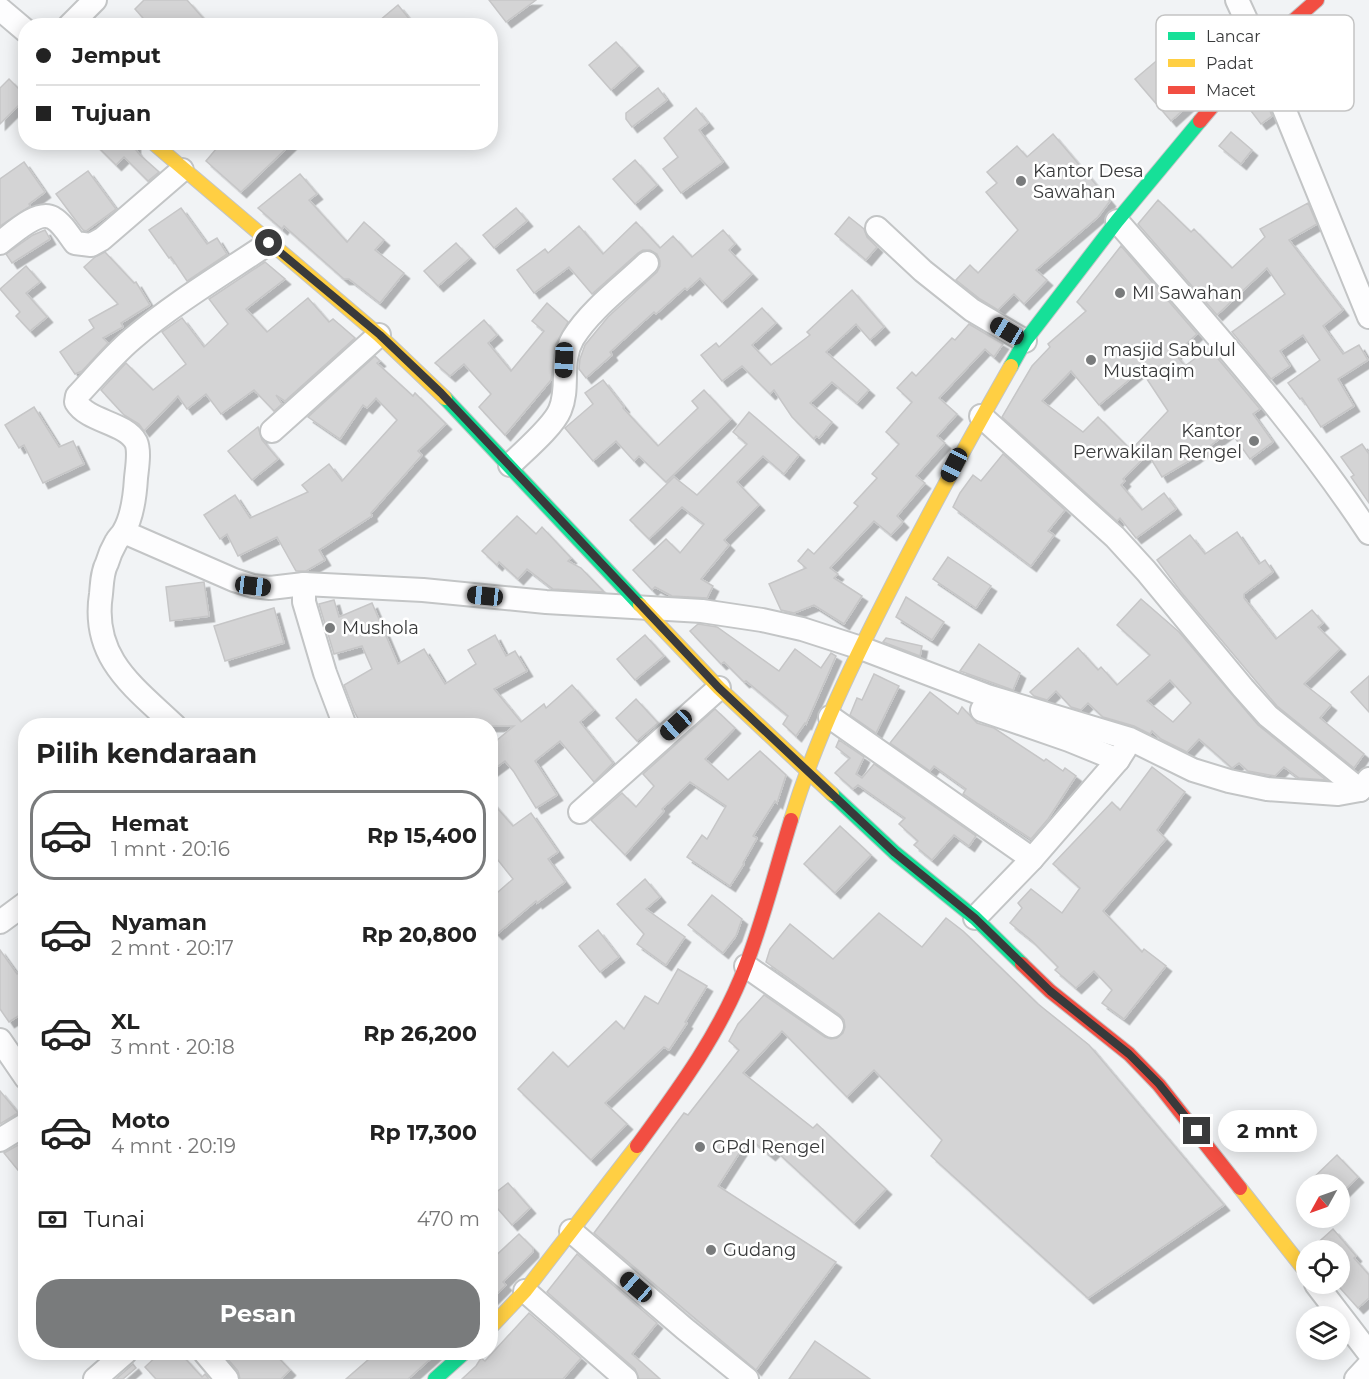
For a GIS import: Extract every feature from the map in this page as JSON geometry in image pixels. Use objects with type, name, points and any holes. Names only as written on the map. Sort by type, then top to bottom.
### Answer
[{"type":"street","points":[[77,18],[95,0]]},
{"type":"street","points":[[1237,0],[1244,15]]},
{"type":"street","points":[[1300,15],[1317,0]]},
{"type":"street","points":[[0,9],[18,24]]},
{"type":"street","points":[[498,1320],[525,1291],[687,1078],[720,1020],[746,966],[806,771],[857,655],[981,416],[1025,342],[1117,221],[1208,111]]},
{"type":"street","points":[[1285,111],[1369,317]]},
{"type":"street","points":[[161,150],[380,335],[441,393],[719,688],[895,853],[975,918],[1050,991],[1129,1054],[1159,1084],[1296,1259]]},
{"type":"street","points":[[0,243],[31,220],[48,216],[55,219],[75,243],[91,245],[102,239],[182,170]]},
{"type":"street","points":[[1117,221],[1265,391],[1344,495],[1369,533]]},
{"type":"street","points":[[877,228],[972,310],[1025,342]]},
{"type":"street","points":[[166,718],[129,683],[111,658],[99,630],[99,606],[105,567],[130,514],[136,481],[136,442],[126,432],[84,411],[76,402],[77,396],[141,331],[269,243]]},
{"type":"street","points":[[510,465],[555,419],[560,410],[563,399],[564,360],[573,339],[584,322],[647,263]]},
{"type":"street","points":[[272,431],[380,335]]},
{"type":"street","points":[[120,536],[253,586],[304,592],[423,590],[648,611],[702,611],[762,620],[802,629],[857,655],[987,696],[1124,750],[1229,781],[1267,789],[1338,794],[1350,794],[1364,784],[1268,716],[1116,537],[981,416]]},
{"type":"street","points":[[304,592],[325,673],[342,718]]},
{"type":"street","points":[[580,812],[719,688]]},
{"type":"street","points":[[830,717],[1032,860]]},
{"type":"street","points":[[975,918],[1032,860],[1124,750]]},
{"type":"street","points":[[0,921],[18,909]]},
{"type":"street","points":[[746,966],[831,1026]]},
{"type":"street","points":[[0,1040],[18,1066]]},
{"type":"street","points":[[0,1140],[18,1129]]},
{"type":"street","points":[[571,1231],[747,1379]]},
{"type":"street","points":[[525,1291],[626,1379]]},
{"type":"street","points":[[1324,1294],[1369,1353]]},
{"type":"street","points":[[95,1379],[117,1360]]},
{"type":"street","points":[[211,1360],[227,1379]]},
{"type":"street","points":[[435,1379],[456,1360]]},
{"type":"street","points":[[1356,1379],[1369,1365]]},
{"type":"building","points":[[144,0],[187,0],[203,18],[143,18],[135,9]]},
{"type":"building","points":[[489,0],[536,0],[506,22]]},
{"type":"building","points":[[398,5],[409,18],[383,18]]},
{"type":"building","points":[[616,42],[638,66],[611,90],[589,65]]},
{"type":"building","points":[[1156,61],[1156,104],[1135,79]]},
{"type":"building","points":[[9,79],[18,88],[18,106],[0,124],[0,88]]},
{"type":"building","points":[[658,88],[667,100],[632,127],[626,119],[626,113]]},
{"type":"building","points":[[696,108],[708,123],[699,130],[723,162],[681,193],[663,169],[678,157],[664,138]]},
{"type":"building","points":[[1162,111],[1182,111],[1171,121]]},
{"type":"building","points":[[1251,111],[1270,111],[1272,116],[1261,124]]},
{"type":"building","points":[[1231,132],[1252,150],[1241,164],[1219,146]]},
{"type":"building","name":"Kantor Desa Sawahan","points":[[1053,134],[1110,201],[1098,217],[1036,270],[1047,280],[1024,304],[1014,294],[998,310],[956,280],[970,265],[978,273],[1018,230],[986,192],[997,183],[987,172],[1017,146],[1027,157]]},
{"type":"building","points":[[101,150],[136,150],[159,172],[148,181],[124,157],[116,165]]},
{"type":"building","points":[[215,150],[285,150],[241,192],[206,161]]},
{"type":"building","points":[[635,160],[657,185],[635,204],[613,179]]},
{"type":"building","points":[[24,162],[45,192],[29,204],[30,206],[0,226],[0,179]]},
{"type":"building","points":[[88,171],[116,209],[86,231],[56,194]]},
{"type":"building","points":[[300,174],[317,194],[309,200],[347,242],[364,222],[384,240],[375,250],[404,273],[380,303],[349,279],[344,279],[284,226],[282,229],[258,208]]},
{"type":"building","points":[[1158,200],[1191,232],[1194,229],[1232,268],[1265,237],[1260,229],[1308,203],[1317,224],[1289,240],[1343,310],[1323,326],[1343,354],[1359,345],[1368,360],[1338,379],[1354,406],[1321,427],[1302,398],[1300,399],[1288,383],[1320,360],[1303,335],[1280,351],[1290,366],[1271,379],[1232,332],[1285,294],[1267,268],[1217,315],[1138,224]]},
{"type":"building","points":[[181,208],[207,244],[217,238],[227,254],[187,281],[149,230]]},
{"type":"building","points":[[516,208],[527,221],[494,248],[483,235]]},
{"type":"building","points":[[849,217],[864,229],[867,237],[877,247],[866,260],[835,234]]},
{"type":"building","points":[[636,222],[660,248],[673,236],[692,257],[723,230],[735,244],[729,250],[752,274],[722,302],[700,278],[656,314],[654,312],[610,352],[612,355],[586,378],[579,369],[585,345],[608,317],[657,272],[660,261],[657,254],[650,250],[638,253],[592,294],[569,267],[534,293],[517,270],[545,249],[548,253],[579,226],[603,254]]},
{"type":"building","points":[[45,230],[50,239],[12,263],[6,254],[33,235]]},
{"type":"building","points":[[456,243],[470,258],[438,286],[424,271]]},
{"type":"building","points":[[1121,246],[1197,334],[1175,354],[1185,366],[1209,348],[1260,409],[1253,414],[1273,442],[1250,459],[1230,431],[1194,458],[1162,477],[1148,454],[1123,479],[1125,481],[1121,485],[1142,510],[1164,493],[1176,509],[1136,538],[1120,518],[1117,521],[1002,417],[1032,366],[1050,347],[1048,344],[1086,311],[1077,302]],"holes":[[[1141,370],[1168,411],[1131,450],[1098,417],[1083,432],[1042,401],[1071,371],[1099,405]]]},
{"type":"building","points":[[105,252],[134,283],[136,282],[150,305],[121,323],[123,327],[103,338],[108,343],[82,371],[75,374],[60,352],[94,328],[89,320],[118,304],[84,267]]},
{"type":"building","points":[[265,262],[285,279],[246,309],[267,332],[308,298],[329,322],[333,319],[355,338],[285,401],[276,395],[282,404],[274,411],[254,390],[221,414],[206,394],[187,409],[178,396],[144,431],[139,424],[124,415],[101,390],[126,363],[153,390],[186,364],[162,332],[182,318],[204,347],[228,324],[209,299]]},
{"type":"building","points":[[26,266],[40,282],[26,293],[47,317],[30,331],[16,316],[20,312],[0,289]]},
{"type":"building","points":[[852,290],[884,327],[870,340],[856,324],[826,352],[869,390],[857,403],[832,382],[810,403],[832,422],[819,438],[816,436],[814,439],[792,417],[774,390],[770,394],[742,366],[722,381],[701,355],[716,343],[719,347],[762,308],[776,323],[752,345],[771,365],[810,335],[807,332]]},
{"type":"building","points":[[547,303],[568,322],[556,344],[551,380],[505,435],[479,407],[491,394],[464,364],[450,376],[435,363],[484,320],[497,335],[488,343],[511,371],[544,331],[532,321]]},
{"type":"building","points":[[969,324],[1003,344],[994,357],[985,349],[939,398],[957,414],[937,436],[945,443],[916,476],[925,483],[897,516],[903,522],[891,535],[874,521],[830,568],[838,574],[834,578],[862,596],[844,624],[814,605],[794,613],[781,610],[769,584],[806,568],[798,561],[808,549],[814,554],[858,506],[854,503],[877,478],[872,474],[899,444],[886,432],[912,402],[897,388],[912,372],[916,376],[952,338],[955,340]]},
{"type":"building","points":[[375,356],[380,361],[377,363],[413,396],[415,393],[446,424],[418,451],[422,455],[371,513],[372,516],[319,550],[325,560],[306,571],[296,571],[277,537],[238,556],[227,534],[220,539],[204,515],[235,495],[250,518],[308,492],[302,485],[329,464],[342,481],[397,420],[376,398],[367,408],[363,405],[340,439],[308,417]]},
{"type":"building","points":[[603,380],[623,408],[658,446],[698,408],[692,401],[704,390],[731,419],[666,482],[639,456],[634,461],[616,441],[593,461],[565,428],[593,404],[585,393]]},
{"type":"building","points":[[34,407],[59,447],[73,441],[84,464],[43,483],[24,445],[19,448],[5,425]]},
{"type":"building","points":[[749,412],[799,455],[784,474],[763,456],[737,482],[759,505],[724,540],[729,545],[701,579],[713,586],[707,598],[672,596],[655,587],[652,590],[633,570],[666,539],[680,553],[704,524],[682,507],[649,539],[630,520],[674,477],[697,495],[747,444],[733,432]]},
{"type":"building","points":[[258,427],[262,440],[278,459],[252,480],[228,451]]},
{"type":"building","points":[[1362,444],[1369,454],[1369,503],[1351,477],[1354,475],[1341,457]]},
{"type":"building","points":[[1003,454],[1065,510],[1048,531],[1054,535],[1031,566],[953,507],[973,475],[981,481]]},
{"type":"building","points":[[517,516],[536,534],[542,527],[571,558],[568,561],[581,568],[604,592],[553,589],[527,569],[518,579],[499,562],[497,565],[482,551]]},
{"type":"building","points":[[1237,532],[1259,564],[1265,560],[1273,572],[1244,594],[1244,598],[1276,639],[1312,610],[1323,623],[1318,627],[1340,649],[1304,684],[1331,705],[1320,718],[1364,754],[1354,768],[1277,706],[1157,560],[1190,535],[1205,554]]},
{"type":"building","points":[[948,557],[991,586],[976,608],[933,579]]},
{"type":"building","points":[[204,582],[209,616],[170,621],[166,587]]},
{"type":"building","points":[[906,597],[944,622],[932,640],[896,617]]},
{"type":"building","points":[[1141,599],[1179,632],[1258,725],[1326,780],[1299,778],[1284,767],[1275,776],[1248,771],[1239,763],[1232,768],[1199,739],[1187,752],[1161,739],[1152,731],[1150,734],[1134,726],[1103,717],[1088,703],[1081,710],[1071,707],[1056,691],[1047,700],[1034,696],[1030,692],[1078,648],[1098,670],[1101,667],[1117,685],[1150,655],[1117,625]],"holes":[[[1170,680],[1191,703],[1173,722],[1147,701]]]},
{"type":"building","points":[[334,600],[339,617],[372,603],[398,664],[424,649],[445,684],[476,664],[468,650],[495,635],[506,656],[515,651],[527,671],[494,689],[521,722],[544,704],[546,708],[572,685],[594,710],[580,722],[613,763],[594,782],[560,741],[535,761],[557,795],[536,808],[505,761],[498,766],[498,739],[514,726],[498,726],[498,718],[358,718],[344,685],[372,669],[362,646],[334,654],[319,604]]},
{"type":"building","points":[[274,608],[284,643],[225,661],[214,626]]},
{"type":"building","points":[[698,624],[717,627],[779,671],[795,649],[821,668],[831,653],[836,656],[806,724],[796,736],[783,724],[788,716],[746,681],[744,682],[724,662],[721,664],[690,631]]},
{"type":"building","points":[[645,635],[664,656],[635,680],[617,659]]},
{"type":"building","points":[[886,638],[922,646],[920,656],[883,642]]},
{"type":"building","points":[[979,644],[1020,673],[1013,690],[960,671]]},
{"type":"building","points":[[874,674],[899,686],[876,733],[850,715],[857,698],[862,700]]},
{"type":"building","points":[[1369,676],[1369,712],[1351,692]]},
{"type":"building","points":[[930,692],[958,714],[962,707],[977,723],[994,728],[1044,761],[1046,759],[1063,771],[1065,768],[1076,776],[1048,819],[1031,839],[963,794],[966,789],[934,766],[930,771],[890,743]]},
{"type":"building","points":[[636,699],[658,723],[637,741],[616,718]]},
{"type":"building","points":[[715,709],[735,728],[705,759],[728,780],[760,751],[786,775],[777,803],[775,801],[753,836],[757,838],[730,886],[687,857],[702,835],[707,839],[726,806],[690,782],[662,809],[664,811],[625,855],[591,820],[622,793],[636,807],[654,786],[643,774]]},
{"type":"building","points":[[839,740],[864,757],[856,774],[862,778],[874,764],[976,836],[969,846],[954,835],[932,860],[914,845],[918,841],[899,824],[905,818],[858,785],[853,789],[835,773],[850,758],[836,747]]},
{"type":"building","points":[[1152,767],[1185,792],[1157,830],[1166,839],[1103,911],[1142,952],[1144,949],[1166,966],[1124,1019],[1102,1003],[1112,990],[1094,971],[1076,988],[1055,970],[1058,967],[1031,940],[1010,923],[1022,908],[1018,903],[1031,889],[1062,913],[1080,888],[1053,864],[1112,802],[1120,810]]},
{"type":"building","points":[[498,809],[513,826],[531,813],[558,852],[548,859],[565,882],[537,903],[536,901],[498,933],[498,892],[513,879],[498,860]]},
{"type":"building","points":[[840,826],[871,855],[835,893],[804,864]]},
{"type":"building","points":[[645,879],[660,897],[646,909],[685,937],[666,965],[637,944],[644,934],[617,904]]},
{"type":"building","points":[[712,895],[742,919],[736,936],[723,953],[688,925]]},
{"type":"building","points":[[879,913],[922,947],[946,918],[963,931],[1038,1004],[1089,1045],[1224,1205],[1088,1298],[931,1156],[942,1140],[874,1070],[847,1097],[782,1031],[743,1073],[813,1128],[817,1124],[886,1189],[854,1223],[775,1150],[770,1155],[749,1138],[718,1186],[836,1262],[756,1370],[594,1233],[684,1113],[688,1115],[739,1050],[729,1041],[738,1024],[764,995],[825,1037],[837,1038],[843,1033],[844,1020],[840,1015],[766,962],[770,949],[790,924],[833,959]]},
{"type":"building","points":[[598,930],[619,957],[600,972],[579,946]]},
{"type":"building","points":[[0,950],[18,973],[18,1016],[9,1022],[0,1009]]},
{"type":"building","points":[[678,969],[707,986],[669,1050],[664,1047],[605,1103],[627,1124],[591,1160],[518,1089],[553,1052],[568,1067],[616,1021],[624,1029],[645,996],[658,1004]]},
{"type":"building","points":[[0,1091],[18,1113],[0,1124]]},
{"type":"building","points":[[18,1145],[18,1170],[4,1153]]},
{"type":"building","points":[[1337,1155],[1358,1177],[1350,1185],[1350,1174],[1317,1174]]},
{"type":"building","points":[[508,1183],[530,1208],[512,1225],[498,1209],[498,1191]]},
{"type":"building","points":[[1333,1229],[1342,1240],[1321,1240]]},
{"type":"building","points":[[519,1234],[533,1248],[533,1252],[503,1282],[506,1285],[498,1293],[498,1254]]},
{"type":"building","points":[[1350,1249],[1356,1256],[1354,1258],[1369,1275],[1369,1298],[1358,1308],[1345,1294],[1350,1294]]},
{"type":"building","points":[[577,1254],[657,1323],[632,1354],[660,1379],[639,1379],[635,1369],[547,1292]]},
{"type":"building","points":[[529,1313],[581,1358],[563,1379],[462,1379],[480,1360],[498,1360],[498,1347]]},
{"type":"building","points":[[815,1341],[870,1379],[789,1379]]},
{"type":"building","points":[[152,1360],[186,1360],[202,1377],[205,1374],[209,1379],[156,1379],[145,1367]]},
{"type":"building","points":[[229,1360],[281,1360],[290,1370],[281,1379],[240,1379],[238,1371]]},
{"type":"building","points":[[368,1360],[429,1360],[408,1379],[346,1379]]},
{"type":"building","points":[[133,1364],[136,1368],[123,1379],[116,1379]]},
{"type":"traffic: fast","points":[[1011,366],[1025,341],[1117,221],[1200,121]]},
{"type":"traffic: fast","points":[[445,398],[640,605]]},
{"type":"traffic: fast","points":[[832,794],[895,853],[975,918],[1022,964]]},
{"type":"traffic: fast","points":[[435,1379],[456,1360]]},
{"type":"traffic: slow","points":[[161,150],[379,335],[445,398]]},
{"type":"traffic: slow","points":[[791,820],[824,729],[865,640],[936,501],[1011,366]]},
{"type":"traffic: slow","points":[[640,605],[719,688],[832,794]]},
{"type":"traffic: slow","points":[[498,1320],[525,1291],[637,1146]]},
{"type":"traffic: slow","points":[[1240,1188],[1296,1259]]},
{"type":"traffic: jam","points":[[1300,15],[1317,0]]},
{"type":"traffic: jam","points":[[1200,121],[1208,111]]},
{"type":"traffic: jam","points":[[637,1146],[698,1060],[736,990],[759,929],[791,820]]},
{"type":"traffic: jam","points":[[1022,964],[1050,991],[1129,1054],[1159,1085],[1240,1188]]},
{"type":"place","name":"Kantor Desa Sawahan","points":[[1021,181]]},
{"type":"place","name":"MI Sawahan","points":[[1120,293]]},
{"type":"place","name":"masjid Sabulul Mustaqim","points":[[1091,360]]},
{"type":"place","name":"Kantor Perwakilan Rengel","points":[[1254,441]]},
{"type":"place","name":"Mushola","points":[[330,628]]},
{"type":"place","name":"GPdI Rengel","points":[[700,1147]]},
{"type":"place","name":"Gudang","points":[[711,1250]]},
{"type":"route","points":[[269,243],[380,335],[441,393],[719,688],[895,853],[975,918],[1050,991],[1129,1054],[1159,1084],[1197,1131]]}]
